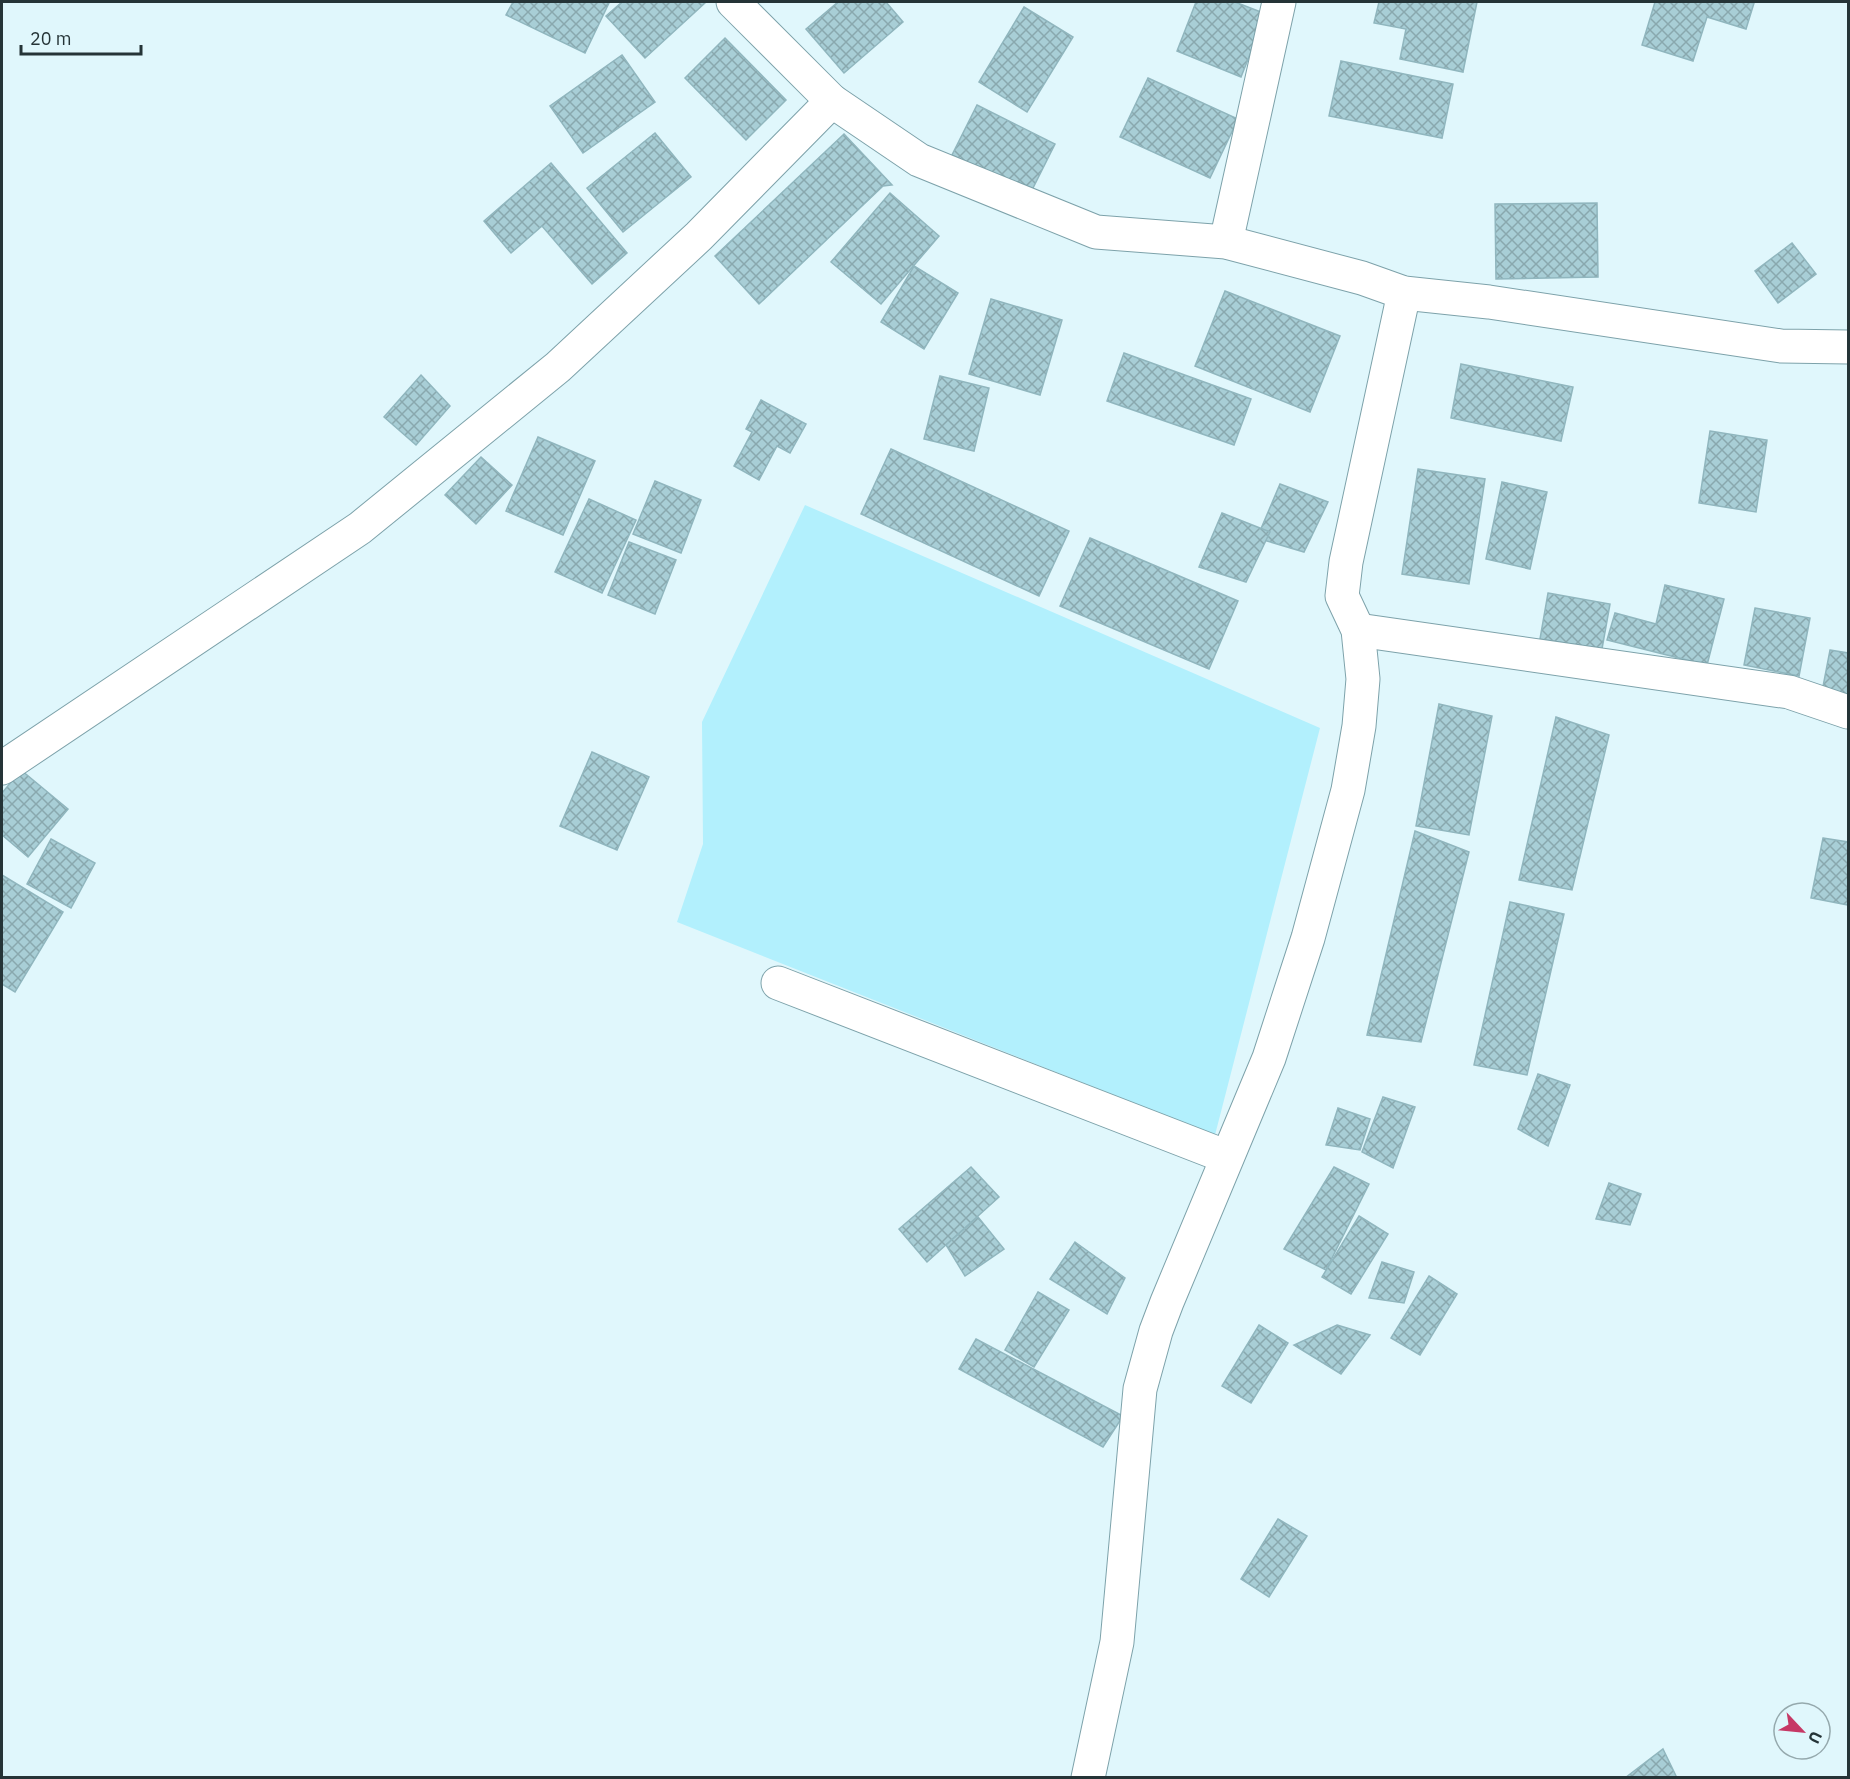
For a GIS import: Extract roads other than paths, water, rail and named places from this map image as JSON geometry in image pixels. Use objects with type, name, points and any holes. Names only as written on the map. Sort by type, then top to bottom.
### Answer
[{"type":"street","points":[[733,2],[832,100],[919,160],[1096,232],[1226,242],[1362,278],[1404,293],[1489,302],[1781,346],[1848,347]]},
{"type":"street","points":[[1226,242],[1280,2]]},
{"type":"street","points":[[2,768],[360,528],[558,367],[699,236],[832,100]]},
{"type":"street","points":[[1088,1778],[1117,1642],[1140,1389],[1156,1331],[1269,1058],[1290,996],[1348,790],[1359,726],[1363,679],[1358,630],[1342,596],[1343,585],[1404,293]]},
{"type":"street","points":[[1358,630],[1789,692],[1848,712]]},
{"type":"street","points":[[778,983],[1227,1157]]}]
